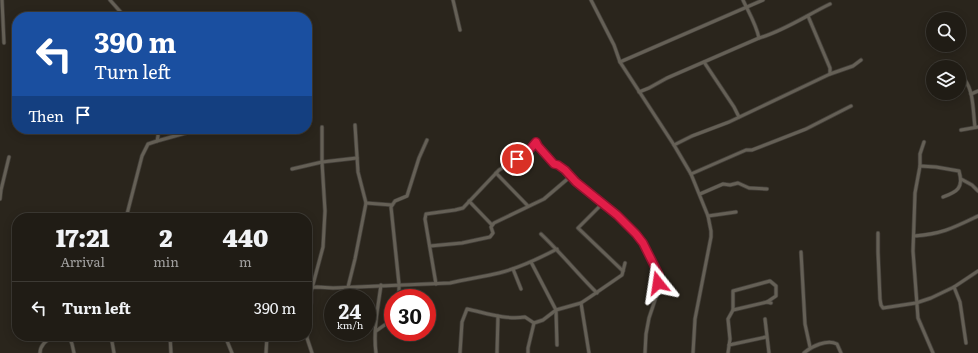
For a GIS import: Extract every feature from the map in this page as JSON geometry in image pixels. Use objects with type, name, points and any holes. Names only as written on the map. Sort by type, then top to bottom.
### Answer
[{"type":"street","points":[[2,0],[4,43]]},
{"type":"street","points":[[110,0],[121,12]]},
{"type":"street","points":[[453,0],[460,30]]},
{"type":"street","points":[[591,0],[614,45],[620,62],[691,174],[708,216],[711,237],[695,319],[693,353]]},
{"type":"street","points":[[744,0],[746,8],[757,27],[759,38]]},
{"type":"street","points":[[620,62],[763,0]]},
{"type":"street","points":[[638,92],[759,38],[769,35],[830,4]]},
{"type":"street","points":[[808,16],[830,68],[830,74]]},
{"type":"street","points":[[674,145],[830,74],[853,66],[861,60]]},
{"type":"street","points":[[704,62],[739,116]]},
{"type":"street","points":[[961,130],[977,127],[966,82]]},
{"type":"street","points":[[970,94],[978,91]]},
{"type":"street","points":[[691,174],[746,150],[752,150],[806,129],[851,106]]},
{"type":"street","points":[[348,287],[366,203],[358,172],[355,125]]},
{"type":"street","points":[[313,288],[323,247],[325,218],[322,127]]},
{"type":"street","points":[[156,141],[158,134]]},
{"type":"street","points":[[127,213],[142,156],[148,144],[182,134]]},
{"type":"street","points":[[399,289],[392,205],[395,201],[407,196],[419,158],[427,140]]},
{"type":"street","points":[[436,284],[425,219],[426,214],[463,208],[499,170],[526,154],[536,142],[554,164],[558,165],[602,204],[617,215],[643,243],[659,275],[658,291],[649,318],[646,334],[645,353]]},
{"type":"street","points":[[924,142],[920,154],[920,166],[914,202],[916,303],[919,323],[933,353]]},
{"type":"street","points":[[0,199],[9,157]]},
{"type":"street","points":[[292,169],[322,162],[357,158]]},
{"type":"street","points":[[920,166],[959,171],[959,187],[956,191],[942,197]]},
{"type":"street","points":[[496,174],[528,206]]},
{"type":"street","points":[[492,225],[544,199],[571,176]]},
{"type":"street","points":[[960,180],[972,185],[978,191]]},
{"type":"street","points":[[700,194],[723,184],[730,185],[738,183],[749,188],[767,189]]},
{"type":"street","points":[[430,246],[462,244],[483,239],[492,235],[492,225],[469,201]]},
{"type":"street","points":[[366,203],[392,205]]},
{"type":"street","points":[[602,204],[578,228],[623,271]]},
{"type":"street","points":[[708,216],[736,212]]},
{"type":"street","points":[[914,236],[936,234],[978,216]]},
{"type":"street","points":[[878,233],[881,305],[885,308],[916,303],[931,298],[954,287],[978,271]]},
{"type":"street","points":[[541,234],[558,250],[574,270],[597,293]]},
{"type":"street","points":[[313,288],[317,286],[333,288],[450,283],[497,274],[531,262],[558,250]]},
{"type":"street","points":[[801,252],[805,324],[810,347]]},
{"type":"street","points":[[531,262],[556,310],[557,345]]},
{"type":"street","points":[[534,324],[543,320],[556,310],[581,303],[597,293],[622,274],[625,263]]},
{"type":"street","points":[[513,269],[521,289]]},
{"type":"street","points":[[728,353],[730,339],[728,319],[732,310],[733,291],[770,281],[776,286],[776,296],[767,302],[732,310]]},
{"type":"street","points":[[376,331],[381,285]]},
{"type":"street","points":[[954,287],[960,302],[966,343]]},
{"type":"street","points":[[767,302],[771,303]]},
{"type":"street","points":[[581,303],[589,353]]},
{"type":"street","points":[[460,353],[461,331],[467,309],[498,316],[517,318],[525,317],[534,324]]},
{"type":"street","points":[[496,353],[498,316]]},
{"type":"street","points":[[765,319],[769,353]]},
{"type":"street","points":[[528,353],[534,324]]},
{"type":"street","points":[[376,331],[384,325]]},
{"type":"street","points":[[729,345],[766,337]]},
{"type":"street","points":[[40,353],[43,344],[47,341]]},
{"type":"street","points":[[71,341],[74,353]]},
{"type":"street","points":[[112,341],[114,353]]},
{"type":"street","points":[[170,341],[171,353]]},
{"type":"street","points":[[227,341],[232,353]]},
{"type":"street","points":[[266,353],[267,341]]},
{"type":"street","points":[[308,341],[312,353]]},
{"type":"street","points":[[376,341],[376,353]]},
{"type":"street","points":[[804,353],[810,347],[833,342],[837,344],[841,353]]},
{"type":"route","points":[[517,159],[526,154],[536,142],[554,164],[565,170],[576,182],[617,215],[636,234],[643,243],[659,275],[658,283]]}]
